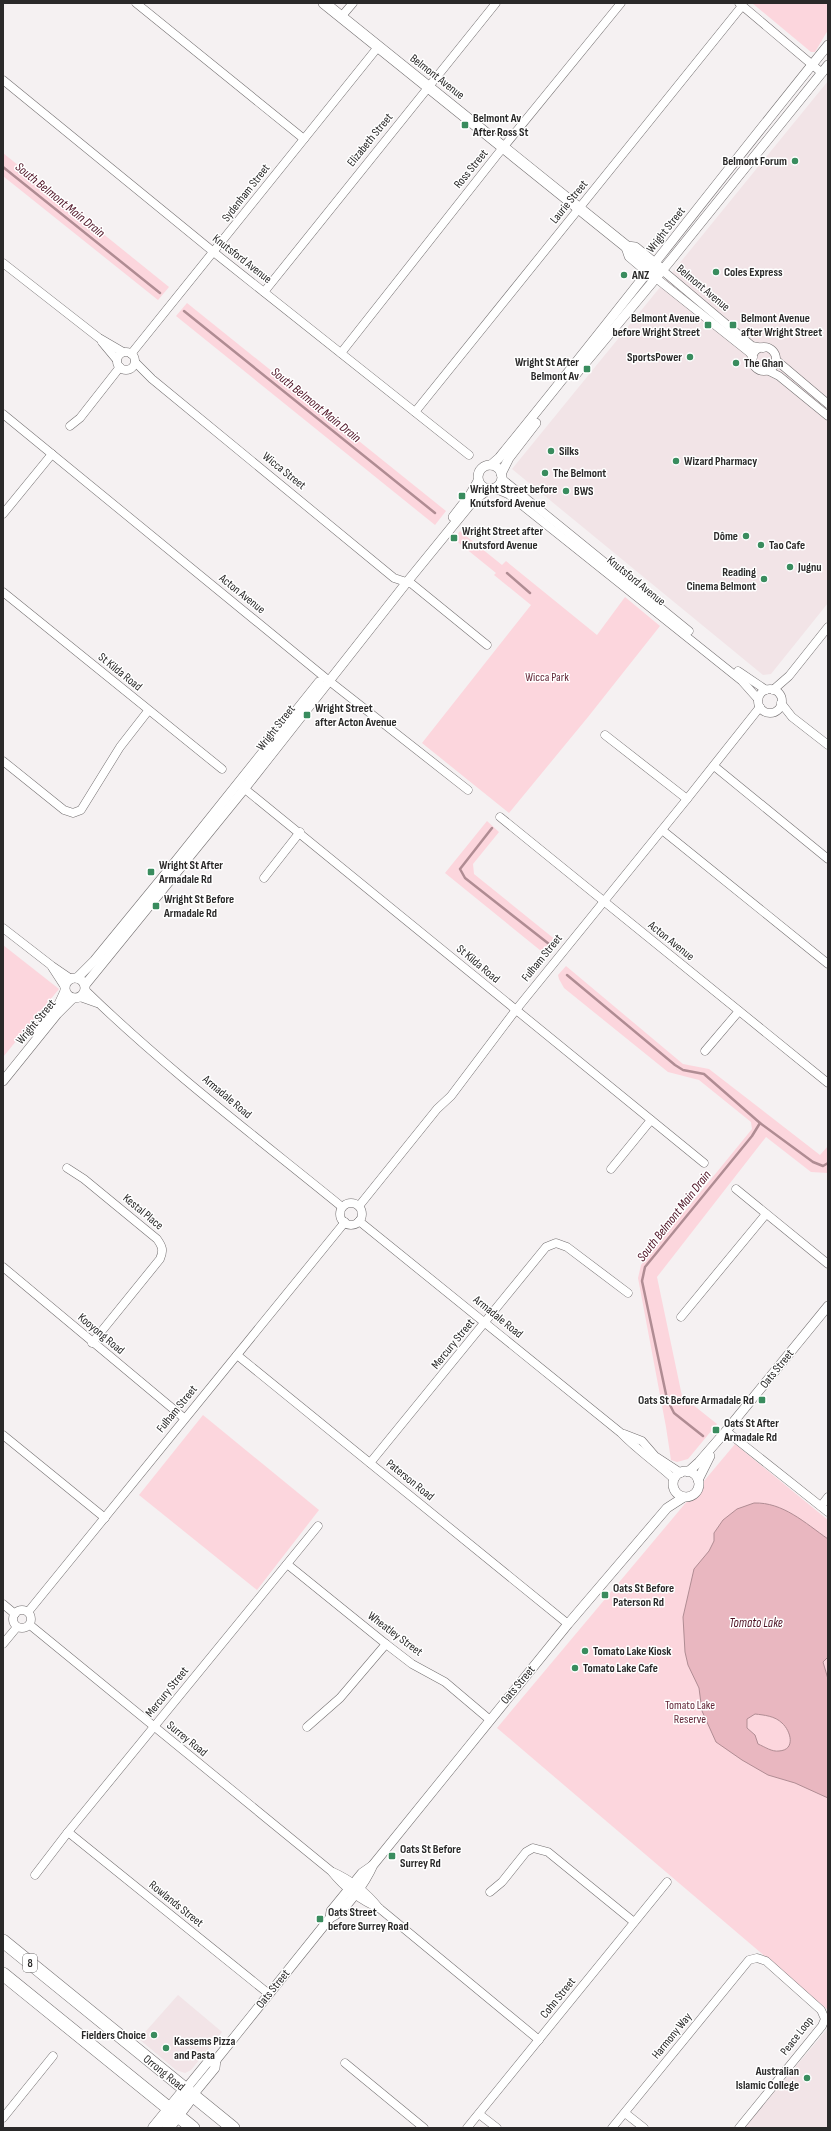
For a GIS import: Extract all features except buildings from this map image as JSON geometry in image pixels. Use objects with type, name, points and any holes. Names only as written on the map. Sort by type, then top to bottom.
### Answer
[{"type":"highway","name":"Orrong Road","points":[[3,1941],[188,2093],[233,2128]]},
{"type":"highway","name":"Orrong Road","points":[[3,1974],[193,2128]]},
{"type":"main road","name":"Belmont Avenue","points":[[324,3],[505,147],[627,247],[635,248],[655,271]]},
{"type":"main road","name":"Oats Street","points":[[154,2128],[174,2112],[188,2093]]},
{"type":"main road","name":"Oats Street","points":[[168,2128],[174,2112]]},
{"type":"street","points":[[136,3],[304,139]]},
{"type":"street","points":[[341,17],[353,3]]},
{"type":"street","name":"Elizabeth Street","points":[[264,292],[496,3]]},
{"type":"street","name":"Ross Street","points":[[341,352],[621,3]]},
{"type":"street","points":[[740,4],[812,65],[825,69]]},
{"type":"street","name":"Laurie Street","points":[[415,412],[580,208],[740,4]]},
{"type":"street","name":"Wright Street","points":[[3,1081],[81,993],[241,786],[404,582],[473,501],[492,489],[502,477],[514,451],[655,271],[828,45]]},
{"type":"street","name":"Sydenham Street","points":[[118,364],[214,252],[378,47]]},
{"type":"street","name":"Wright Street","points":[[404,582],[470,495],[478,481],[480,470],[491,465],[499,458],[825,69]]},
{"type":"street","name":"Knutsford Avenue","points":[[3,80],[214,252],[469,455]]},
{"type":"street","points":[[3,263],[99,338],[127,353]]},
{"type":"street","name":"Belmont Avenue","points":[[655,271],[752,346],[763,348],[767,347],[774,352],[776,360],[828,404]]},
{"type":"street","name":"Belmont Avenue","points":[[655,271],[749,352],[753,357],[755,366],[779,376],[828,416]]},
{"type":"street","points":[[99,338],[118,364],[127,370],[133,364]]},
{"type":"street","points":[[753,357],[758,349],[763,348]]},
{"type":"street","name":"Wicca Street","points":[[127,353],[133,364],[394,578],[412,584],[487,645]]},
{"type":"street","points":[[767,370],[773,367],[776,360]]},
{"type":"street","points":[[70,426],[80,418],[118,364]]},
{"type":"street","name":"Acton Avenue","points":[[3,414],[326,678],[468,790]]},
{"type":"street","points":[[3,514],[52,454]]},
{"type":"street","points":[[491,465],[497,468],[502,477]]},
{"type":"street","name":"Knutsford Avenue","points":[[502,477],[744,676],[770,690]]},
{"type":"street","points":[[478,481],[482,487],[492,489]]},
{"type":"street","name":"Knutsford Avenue","points":[[492,489],[508,494],[742,681],[758,699]]},
{"type":"street","name":"St Kilda Road","points":[[3,592],[148,711],[222,769]]},
{"type":"street","points":[[828,627],[789,676],[758,699],[762,710],[776,711],[792,717],[828,745]]},
{"type":"street","points":[[776,711],[789,676]]},
{"type":"street","points":[[770,690],[781,700],[792,717]]},
{"type":"street","name":"Fulham Street","points":[[359,1206],[438,1109],[452,1096],[515,1010],[745,727],[762,710]]},
{"type":"street","points":[[3,761],[64,810],[73,813],[81,810],[120,747],[148,711]]},
{"type":"street","points":[[605,734],[687,799]]},
{"type":"street","points":[[714,766],[828,859]]},
{"type":"street","name":"Wright Street","points":[[3,1072],[59,1004],[65,989],[74,978],[98,956],[241,786]]},
{"type":"street","name":"St Kilda Road","points":[[241,786],[300,832],[515,1010],[704,1163]]},
{"type":"street","name":"Acton Avenue","points":[[500,817],[828,1083]]},
{"type":"street","points":[[662,830],[828,964]]},
{"type":"street","points":[[264,878],[300,832]]},
{"type":"street","points":[[3,928],[52,966],[74,978],[82,980],[81,993],[65,989],[52,966]]},
{"type":"street","name":"Armadale Road","points":[[81,993],[98,1004],[342,1208]]},
{"type":"street","points":[[705,1051],[738,1011]]},
{"type":"street","points":[[611,1169],[651,1120]]},
{"type":"street","name":"Kestal Place","points":[[67,1168],[84,1179],[157,1239],[162,1246],[163,1253],[160,1259],[92,1343]]},
{"type":"street","points":[[736,1189],[828,1264]]},
{"type":"street","points":[[353,1203],[359,1206],[362,1211],[359,1221],[349,1224],[345,1222],[341,1218],[342,1208],[347,1204],[353,1203]]},
{"type":"street","points":[[681,1317],[766,1214]]},
{"type":"street","name":"Armadale Road","points":[[359,1221],[621,1432],[636,1449],[663,1468],[674,1484]]},
{"type":"street","name":"Fulham Street","points":[[28,1612],[184,1418],[345,1222]]},
{"type":"street","name":"Mercury Street","points":[[370,1463],[546,1247],[556,1243],[567,1247],[628,1293]]},
{"type":"street","name":"Kooyong Road","points":[[3,1268],[184,1418]]},
{"type":"street","name":"Oats Street","points":[[684,1472],[699,1462],[726,1432],[828,1306]]},
{"type":"street","name":"Paterson Road","points":[[237,1355],[568,1624]]},
{"type":"street","name":"Armadale Road","points":[[621,1432],[642,1441],[655,1456],[684,1472]]},
{"type":"street","points":[[726,1432],[828,1512]]},
{"type":"street","name":"Oats Street","points":[[698,1480],[706,1462],[726,1432]]},
{"type":"street","points":[[3,1435],[105,1518]]},
{"type":"street","points":[[684,1472],[694,1474],[698,1480],[697,1491],[691,1496],[684,1497],[678,1494],[674,1484],[684,1472]]},
{"type":"street","name":"Oats Street","points":[[667,1508],[674,1484]]},
{"type":"street","name":"Oats Street","points":[[188,2093],[215,2068],[216,2060],[330,1918],[331,1911],[354,1889],[362,1873],[373,1865],[568,1624],[667,1508],[684,1497]]},
{"type":"street","points":[[821,1506],[828,1497]]},
{"type":"street","name":"Mercury Street","points":[[35,1875],[68,1832],[318,1526]]},
{"type":"street","name":"Wheatley Street","points":[[287,1564],[412,1664],[445,1682],[490,1720]]},
{"type":"street","points":[[3,1604],[15,1614]]},
{"type":"street","points":[[22,1610],[28,1612],[32,1618],[30,1625],[26,1628],[17,1627],[13,1619],[15,1614],[22,1610]]},
{"type":"street","name":"Surrey Road","points":[[30,1625],[331,1871],[340,1883],[371,1897],[379,1908],[539,2040]]},
{"type":"street","points":[[3,1644],[17,1627]]},
{"type":"street","points":[[307,1726],[340,1698],[386,1644]]},
{"type":"street","name":"Rowlands Street","points":[[68,1832],[269,1994]]},
{"type":"street","points":[[490,1892],[502,1882],[526,1852],[533,1848],[541,1849],[548,1852],[634,1922]]},
{"type":"street","name":"Cohn Street","points":[[467,2128],[667,1882]]},
{"type":"street","name":"Peace Loop","points":[[739,2128],[822,2026],[825,2019],[821,2010],[766,1961],[756,1958],[749,1960]]},
{"type":"street","name":"Harmony Way","points":[[612,2128],[749,1960]]},
{"type":"street","points":[[3,2118],[53,2056]]},
{"type":"street","points":[[345,2062],[424,2128]]},
{"type":"street","points":[[625,2113],[644,2128]]},
{"type":"street","points":[[479,2114],[497,2128]]},
{"type":"shaded area","points":[[828,81],[828,603],[771,674],[763,675],[512,469]]},
{"type":"shaded area","points":[[178,1995],[222,2032],[191,2070],[185,2073],[176,2070],[139,2039]]},
{"type":"shaded area","name":"Australian Islamic College","points":[[828,2028],[828,2128],[744,2128]]},
{"type":"green space","points":[[752,3],[828,3],[828,30],[815,52],[811,52]]},
{"type":"green space","points":[[3,153],[169,287],[158,300],[3,176]]},
{"type":"green space","points":[[187,303],[446,511],[435,525],[176,316]]},
{"type":"green space","name":"Wicca Park","points":[[460,531],[502,565],[506,561],[597,635],[625,597],[660,626],[509,813],[422,743],[531,605],[494,575],[496,573],[454,539]]},
{"type":"green space","points":[[487,821],[499,832],[473,864],[474,874],[557,941],[546,955],[445,873]]},
{"type":"green space","points":[[3,945],[59,989],[3,1057]]},
{"type":"green space","points":[[566,966],[683,1064],[709,1069],[820,1155],[828,1146],[828,1173],[811,1172],[766,1137],[657,1277],[682,1396],[717,1424],[688,1459],[677,1462],[671,1460],[638,1278],[641,1265],[752,1129],[751,1122],[699,1080],[668,1072],[564,988],[558,975]]},
{"type":"green space","points":[[203,1415],[319,1510],[257,1590],[139,1495]]},
{"type":"green space","name":"Tomato Lake Reserve","points":[[735,1444],[828,1520],[828,2010],[497,1728]]},
{"type":"water","name":"Tomato Lake","points":[[754,1503],[775,1506],[802,1520],[828,1539],[828,1657],[823,1662],[828,1679],[828,1798],[795,1783],[768,1775],[742,1760],[716,1742],[702,1711],[699,1688],[688,1665],[685,1652],[683,1617],[694,1569],[709,1551],[714,1541],[714,1533],[723,1520],[737,1509]],"holes":[[[755,1714],[769,1716],[782,1723],[788,1731],[790,1740],[788,1747],[784,1750],[776,1751],[758,1744],[755,1735],[747,1728],[747,1719]]]},
{"type":"waterway","name":"South Belmont Main Drain","points":[[3,167],[160,293]]},
{"type":"waterway","name":"South Belmont Main Drain","points":[[184,311],[435,513]]},
{"type":"waterway","name":"South Belmont Main Drain","points":[[507,573],[530,593]]},
{"type":"waterway","name":"South Belmont Main Drain","points":[[492,828],[460,869],[465,878],[549,944]]},
{"type":"waterway","name":"South Belmont Main Drain","points":[[567,975],[675,1065],[683,1070],[704,1074],[760,1123],[813,1162],[823,1166],[828,1163]]},
{"type":"waterway","name":"South Belmont Main Drain","points":[[703,1436],[674,1413],[667,1399],[642,1281],[645,1267],[752,1136],[760,1123]]},
{"type":"place","name":"Belmont Av After Ross St","points":[[465,125]]},
{"type":"place","name":"Belmont Forum","points":[[795,161]]},
{"type":"place","name":"Coles Express","points":[[716,272]]},
{"type":"place","name":"ANZ","points":[[624,275]]},
{"type":"place","name":"Belmont Avenue before Wright Street","points":[[708,325]]},
{"type":"place","name":"Belmont Avenue after Wright Street","points":[[733,325]]},
{"type":"place","name":"SportsPower","points":[[690,357]]},
{"type":"place","name":"The Ghan","points":[[736,363]]},
{"type":"place","name":"Wright St After Belmont Av","points":[[587,369]]},
{"type":"place","name":"Silks","points":[[551,451]]},
{"type":"place","name":"Wizard Pharmacy","points":[[676,461]]},
{"type":"place","name":"The Belmont","points":[[545,473]]},
{"type":"place","name":"BWS","points":[[566,491]]},
{"type":"place","name":"Wright Street before Knutsford Avenue","points":[[462,496]]},
{"type":"place","name":"Dôme","points":[[746,536]]},
{"type":"place","name":"Wright Street after Knutsford Avenue","points":[[454,538]]},
{"type":"place","name":"Tao Cafe","points":[[761,545]]},
{"type":"place","name":"Jugnu","points":[[790,567]]},
{"type":"place","name":"Reading Cinema Belmont","points":[[764,579]]},
{"type":"place","name":"Wright Street after Acton Avenue","points":[[307,715]]},
{"type":"place","name":"Wright St After Armadale Rd","points":[[151,872]]},
{"type":"place","name":"Wright St Before Armadale Rd","points":[[156,906]]},
{"type":"place","name":"Oats St Before Armadale Rd","points":[[762,1400]]},
{"type":"place","name":"Oats St After Armadale Rd","points":[[716,1430]]},
{"type":"place","name":"Oats St Before Paterson Rd","points":[[605,1595]]},
{"type":"place","name":"Tomato Lake Kiosk","points":[[585,1651]]},
{"type":"place","name":"Tomato Lake Cafe","points":[[575,1668]]},
{"type":"place","name":"Oats St Before Surrey Rd","points":[[392,1856]]},
{"type":"place","name":"Oats Street before Surrey Road","points":[[320,1919]]},
{"type":"place","name":"Fielders Choice","points":[[154,2035]]},
{"type":"place","name":"Kassems Pizza and Pasta","points":[[166,2048]]},
{"type":"place","name":"Australian Islamic College","points":[[807,2078]]}]
